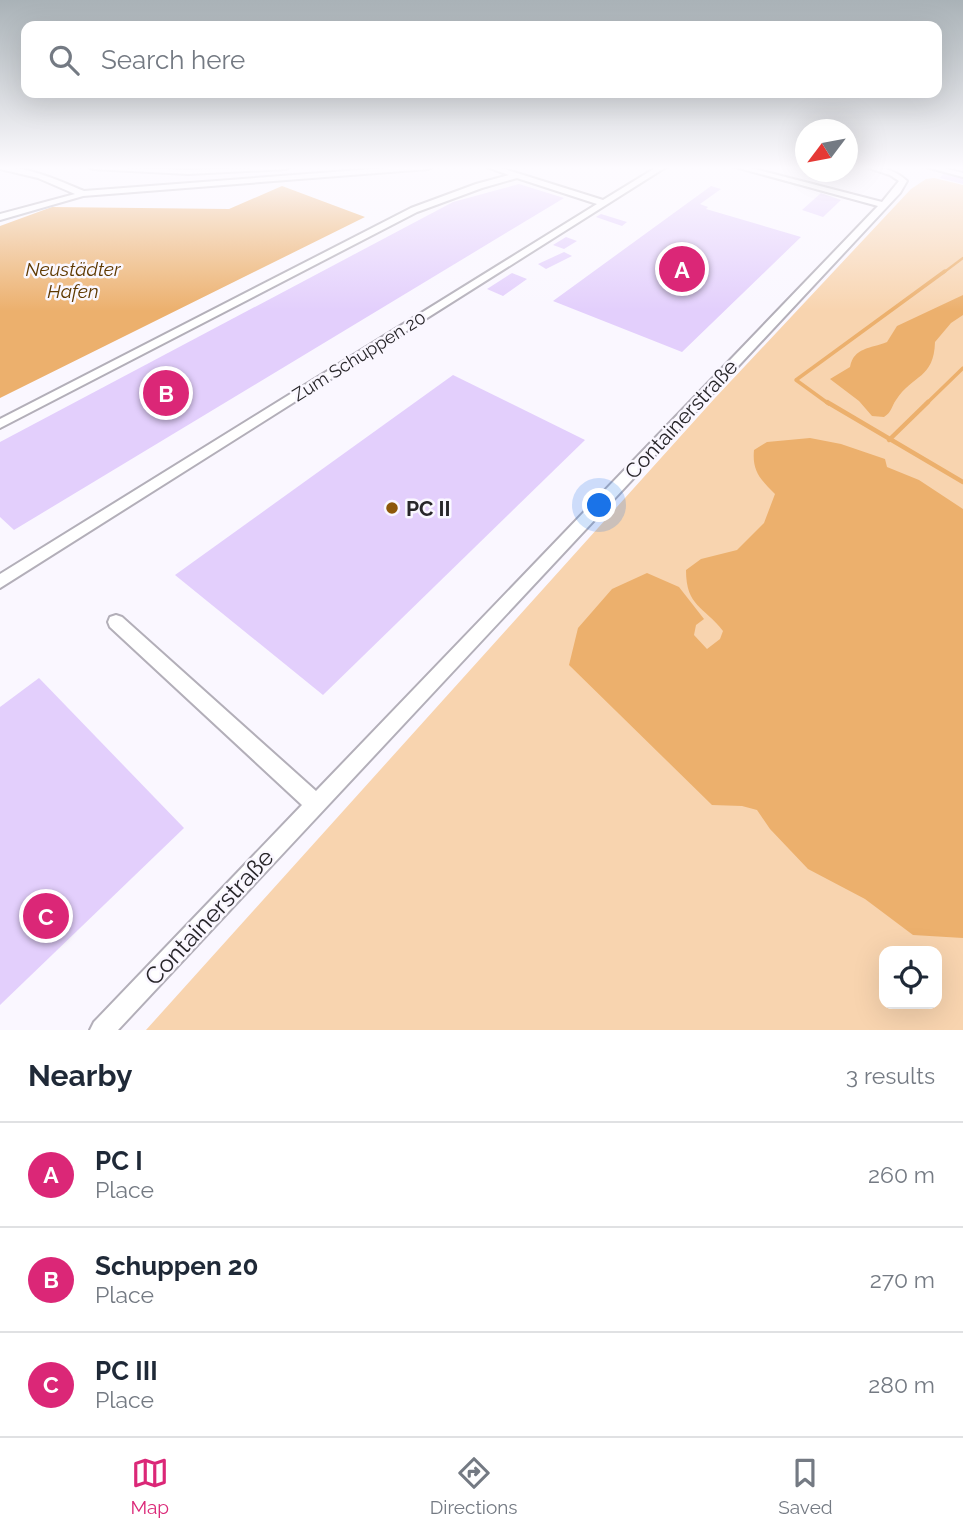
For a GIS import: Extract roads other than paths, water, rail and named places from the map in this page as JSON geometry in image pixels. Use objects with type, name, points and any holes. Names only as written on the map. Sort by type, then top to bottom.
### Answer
[{"type":"street","points":[[0,424],[404,215]]},
{"type":"street","name":"Zum Schuppen 20","points":[[0,582],[584,215]]},
{"type":"street","name":"Containerstraße","points":[[102,1030],[873,215]]},
{"type":"street","points":[[116,622],[316,804]]},
{"type":"water","name":"Neustädter Hafen","points":[[30,215],[365,217],[0,398],[0,226]]},
{"type":"water","points":[[963,295],[963,315],[951,323],[935,342],[934,354],[927,370],[903,392],[884,417],[872,416],[859,401],[830,379],[850,367],[859,352],[887,342],[897,326]]},
{"type":"water","points":[[810,438],[841,444],[885,459],[887,467],[919,480],[963,509],[963,938],[913,935],[865,899],[808,869],[770,829],[757,810],[742,806],[712,805],[569,665],[578,628],[612,589],[647,573],[679,587],[704,619],[696,625],[694,635],[707,649],[720,639],[723,631],[697,605],[689,592],[686,570],[701,559],[737,550],[764,523],[775,494],[758,474],[754,464],[754,450],[767,442]]},
{"type":"waterway","points":[[943,273],[963,258]]},
{"type":"waterway","points":[[829,404],[796,380],[945,271]]},
{"type":"waterway","points":[[926,404],[963,368]]},
{"type":"waterway","points":[[827,402],[890,439]]},
{"type":"waterway","points":[[890,439],[928,402]]},
{"type":"waterway","points":[[890,439],[963,482]]},
{"type":"place","name":"PC I","points":[[682,269]]},
{"type":"place","name":"Schuppen 20","points":[[166,393]]},
{"type":"place","name":"PC II","points":[[392,508]]},
{"type":"place","name":"PC III","points":[[46,916]]}]
